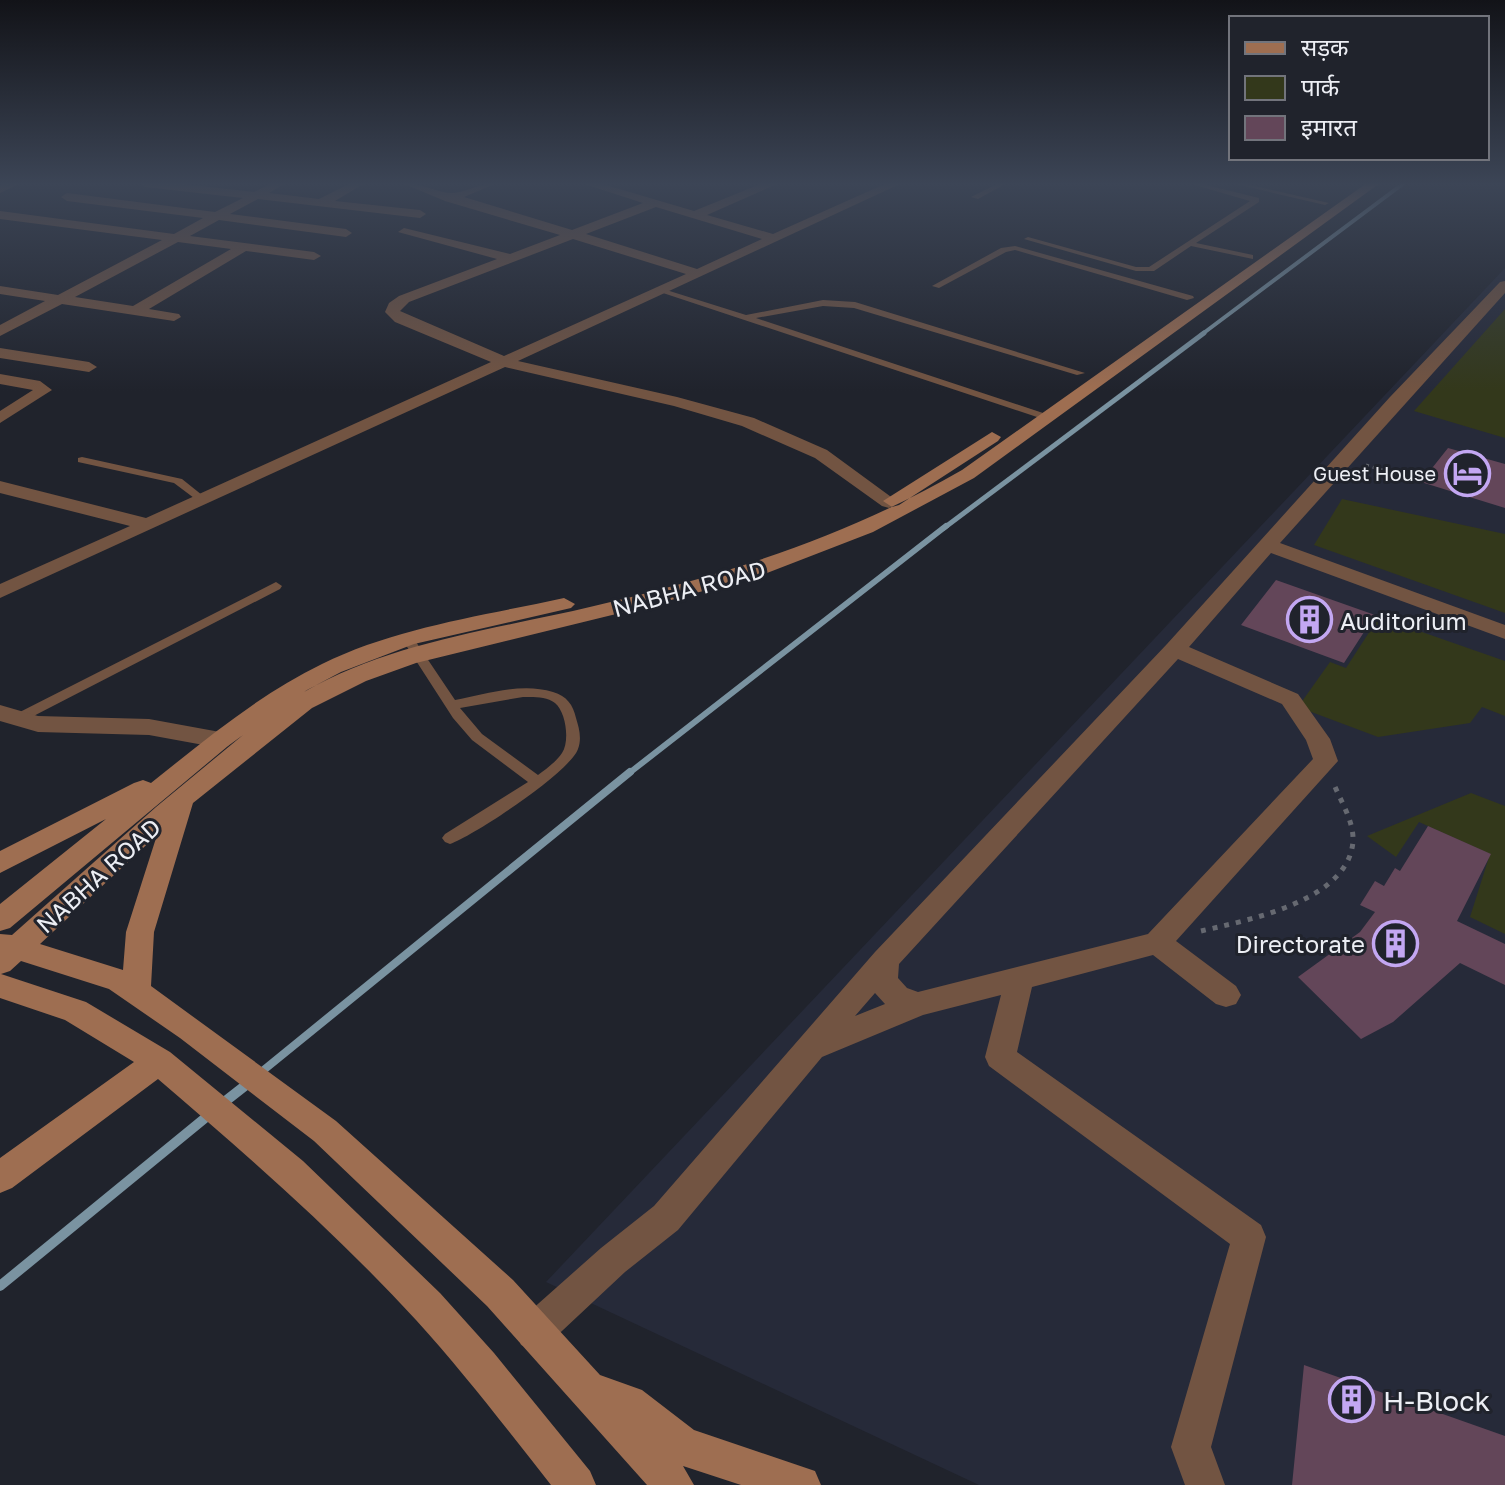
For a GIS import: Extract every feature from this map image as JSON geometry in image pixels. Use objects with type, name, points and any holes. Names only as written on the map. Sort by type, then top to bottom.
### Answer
[{"type":"main road","name":"NABHA ROAD","points":[[0,920],[220,740],[299,685],[333,667],[705,571],[794,544],[889,502],[1037,415],[1080,373],[1257,252]]},
{"type":"main road","name":"NABHA ROAD","points":[[6,951],[269,725],[333,686],[413,648],[700,588],[799,557],[929,499],[1037,415],[1273,252]]},
{"type":"main road","points":[[0,863],[187,767]]},
{"type":"main road","points":[[136,992],[140,932],[182,798]]},
{"type":"main road","points":[[6,951],[119,980],[325,1131],[500,1293],[674,1485]]},
{"type":"main road","points":[[0,986],[75,1011],[159,1061],[291,1172],[427,1306],[481,1366],[576,1485]]},
{"type":"main road","points":[[0,1177],[159,1061]]},
{"type":"main road","points":[[583,1388],[628,1404],[683,1446],[801,1485]]},
{"type":"street","points":[[2,329],[150,252]]},
{"type":"street","points":[[135,311],[233,252]]},
{"type":"street","points":[[288,252],[314,256]]},
{"type":"street","points":[[488,252],[511,258]]},
{"type":"street","points":[[526,252],[404,299],[394,306],[392,312],[400,319],[503,362],[557,378],[677,402],[748,422],[821,454],[889,502]]},
{"type":"street","points":[[632,252],[697,273]]},
{"type":"street","points":[[0,592],[744,252]]},
{"type":"street","points":[[534,1332],[613,1260],[666,1218],[885,960],[1175,649],[1505,285]]},
{"type":"street","points":[[0,290],[174,317]]},
{"type":"street","points":[[0,353],[89,367]]},
{"type":"street","points":[[0,379],[34,384],[44,390],[0,418]]},
{"type":"street","points":[[0,487],[146,524]]},
{"type":"street","points":[[1272,540],[1505,617]]},
{"type":"street","points":[[1272,540],[1505,632]]},
{"type":"street","points":[[810,1048],[918,1004],[1157,943],[1326,761],[1318,739],[1290,699],[1175,649]]},
{"type":"street","points":[[8,716],[38,724],[149,727],[220,740]]},
{"type":"street","points":[[1157,943],[1226,995]]},
{"type":"street","points":[[885,960],[883,982],[897,997],[918,1004]]},
{"type":"street","points":[[1020,978],[1000,1057],[1249,1237],[1191,1447],[1205,1485]]},
{"type":"lane","points":[[936,286],[1000,252]]},
{"type":"lane","points":[[1030,252],[1190,298]]},
{"type":"lane","points":[[1078,252],[1145,270],[1157,267],[1179,252]]},
{"type":"lane","points":[[1229,252],[1250,257]]},
{"type":"lane","points":[[663,290],[1037,415]]},
{"type":"lane","points":[[746,317],[823,303],[855,305],[1080,373]]},
{"type":"lane","points":[[82,460],[178,481],[202,499]]},
{"type":"lane","points":[[8,716],[276,586]]},
{"type":"lane","points":[[413,648],[451,705],[477,737],[536,781]]},
{"type":"lane","points":[[450,838],[566,759],[573,746],[574,735],[566,706],[557,697],[543,693],[522,693],[451,705]]},
{"type":"path","points":[[1345,459],[1421,482]]},
{"type":"path","points":[[1157,943],[1284,909],[1324,888],[1340,873],[1349,862],[1354,844],[1352,828],[1326,761]]},
{"type":"shaded area","points":[[1505,268],[1505,1485],[979,1485],[546,1282]]},
{"type":"green space","points":[[1505,309],[1505,438],[1414,411]]},
{"type":"green space","points":[[1342,499],[1505,534],[1505,613],[1314,545]]},
{"type":"green space","points":[[1379,617],[1505,661],[1505,716],[1482,707],[1470,723],[1378,737],[1298,707],[1330,662],[1346,668]]},
{"type":"green space","points":[[1471,793],[1505,806],[1505,934],[1470,917],[1490,854],[1419,822],[1396,857],[1367,836]]},
{"type":"building","name":"Guest House","points":[[1448,448],[1505,464],[1505,508],[1421,482]]},
{"type":"building","name":"Auditorium","points":[[1276,580],[1375,615],[1344,663],[1241,625]]},
{"type":"building","name":"Directorate","points":[[1428,826],[1491,854],[1457,921],[1505,944],[1505,985],[1460,963],[1393,1022],[1361,1039],[1298,977],[1360,932],[1375,912],[1360,905],[1375,881],[1384,886],[1395,868],[1400,871]]},
{"type":"building","name":"H-Block","points":[[1304,1365],[1505,1436],[1505,1485],[1292,1485]]},
{"type":"waterway","points":[[1201,335],[1311,252]]},
{"type":"waterway","points":[[944,528],[1204,333]]},
{"type":"waterway","points":[[628,774],[946,526]]},
{"type":"waterway","points":[[260,1073],[630,772]]},
{"type":"waterway","points":[[244,1087],[251,1081]]},
{"type":"waterway","points":[[223,1103],[246,1085]]},
{"type":"waterway","points":[[0,1286],[210,1114]]},
{"type":"place","name":"Guest House","points":[[1467,473]]},
{"type":"place","name":"Auditorium","points":[[1309,620]]},
{"type":"place","name":"Directorate","points":[[1396,943]]},
{"type":"place","name":"H-Block","points":[[1352,1400]]}]
